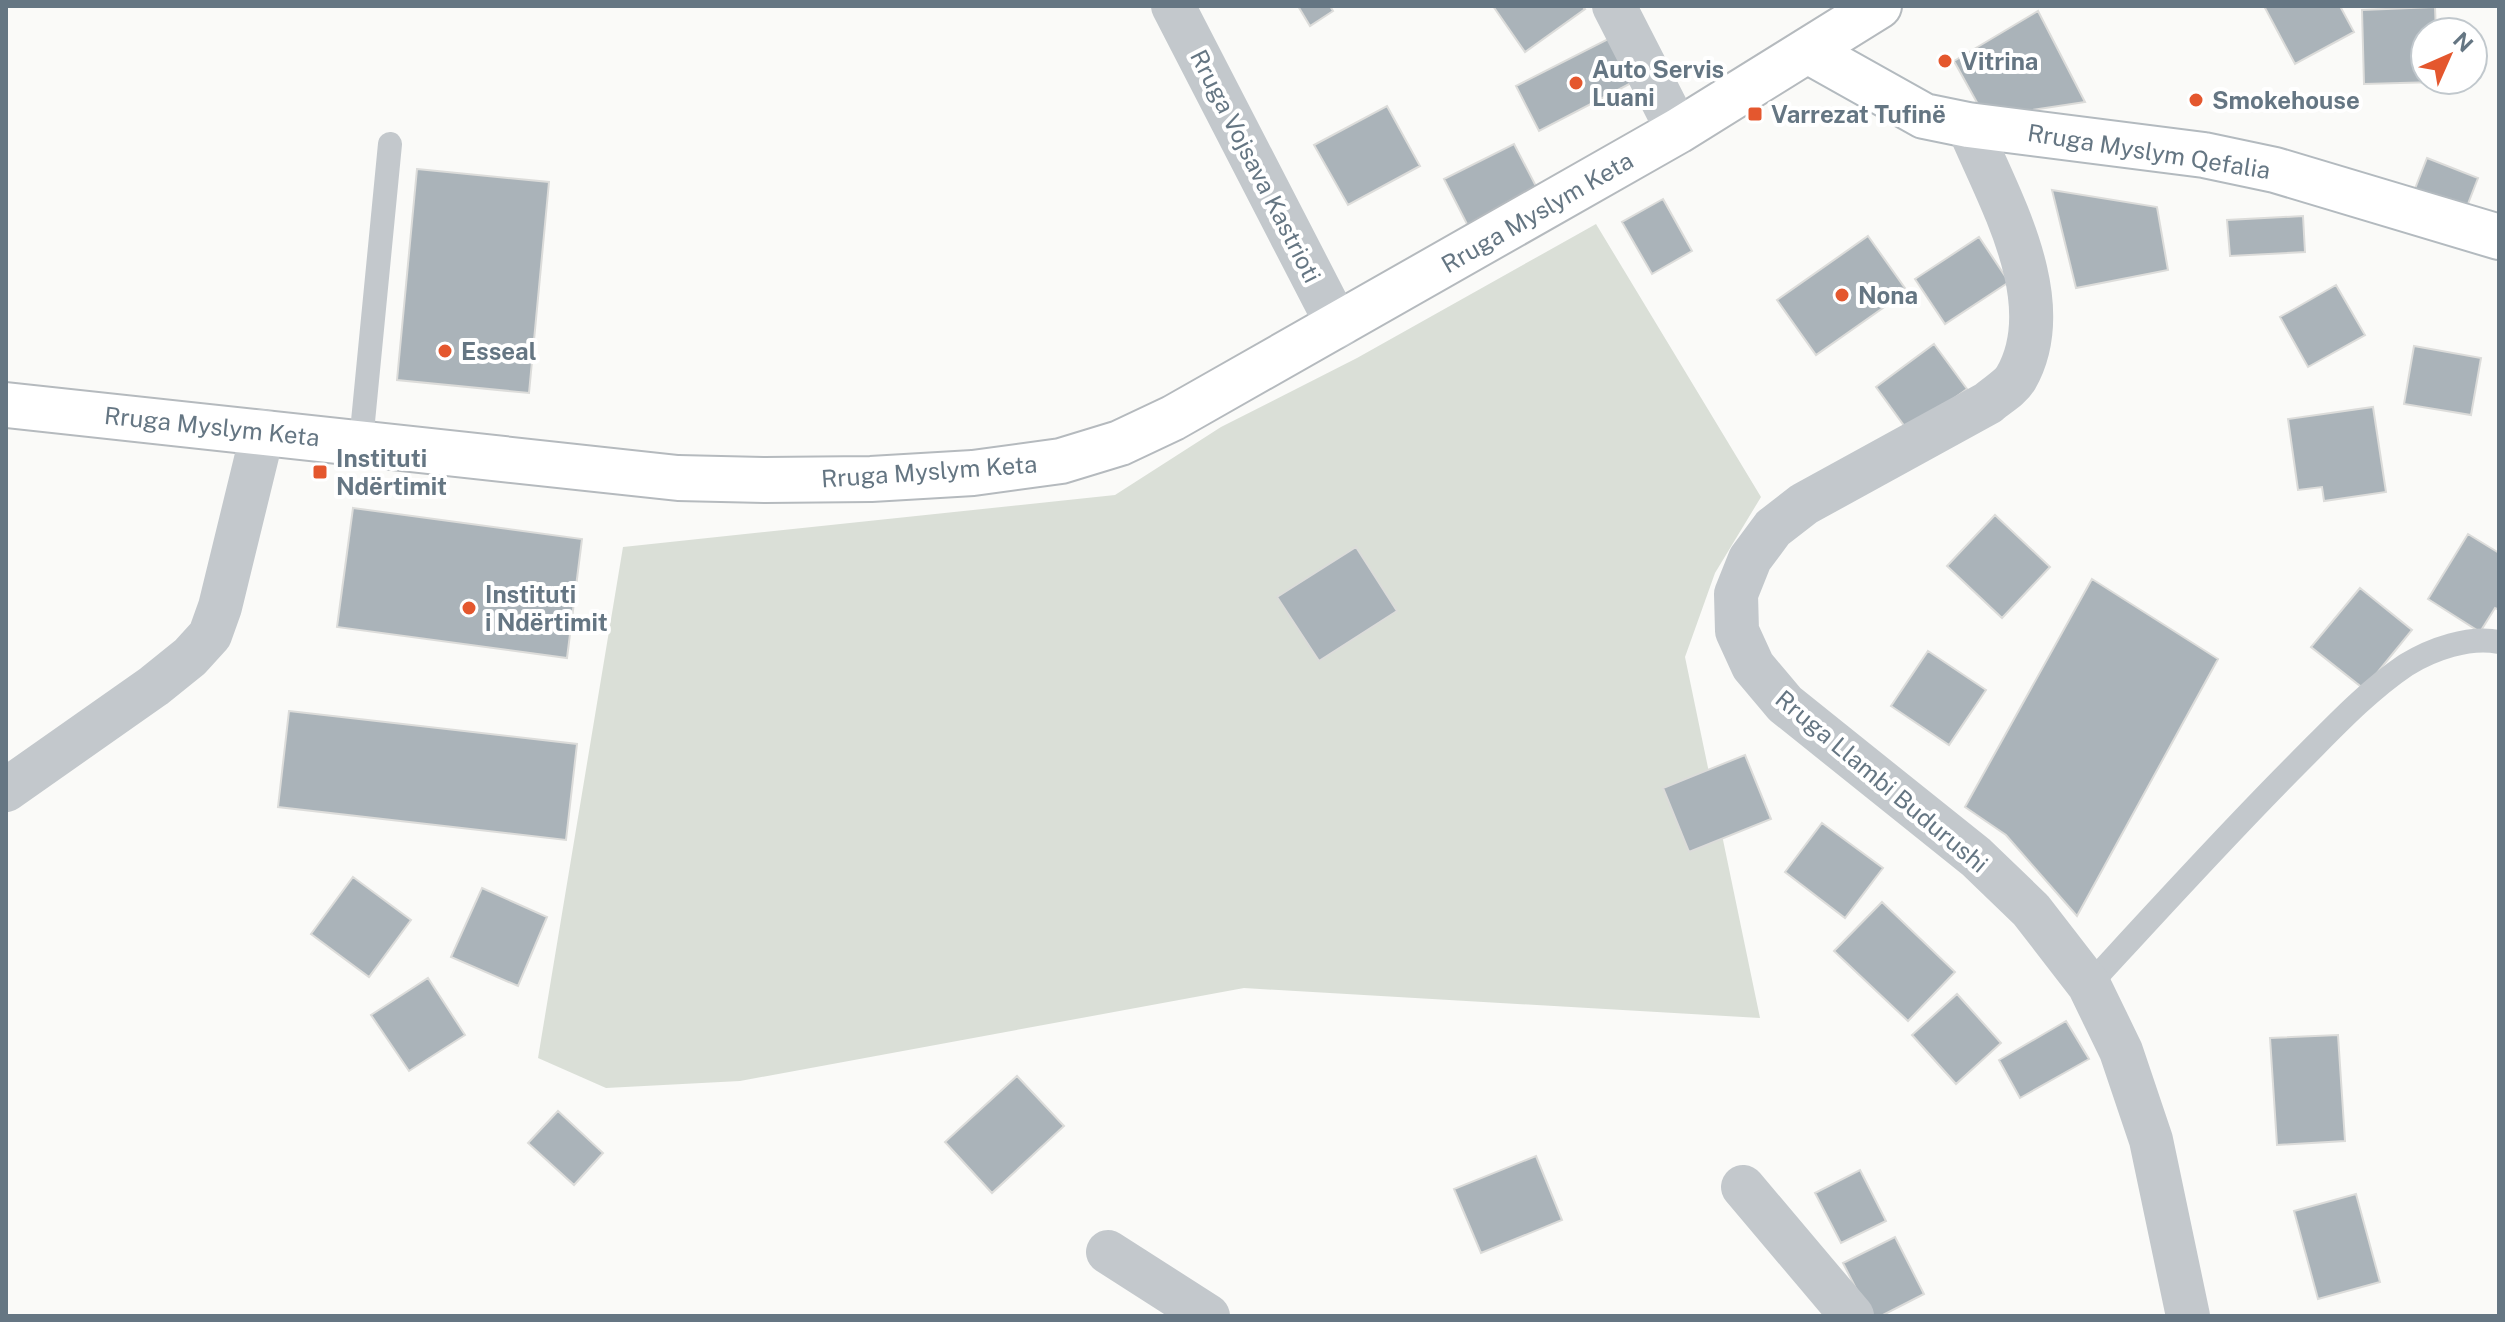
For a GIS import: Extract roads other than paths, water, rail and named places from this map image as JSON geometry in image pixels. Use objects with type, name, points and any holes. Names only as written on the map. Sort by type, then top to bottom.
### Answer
[{"type":"main road","name":"Rruga Myslym Keta","points":[[6,405],[678,478],[871,479],[973,473],[1061,461],[1120,443],[1173,418],[1678,131],[1879,6]]},
{"type":"main road","name":"Rruga Myslym Qefalia","points":[[1808,51],[1924,116],[1968,125],[2204,155],[2275,170],[2499,237]]},
{"type":"street","name":"Rruga Vojsava Kastrioti","points":[[1173,6],[1338,326]]},
{"type":"street","points":[[1614,6],[1678,131]]},
{"type":"street","name":"Rruga Llambi Budurushi","points":[[1968,125],[2013,228],[2025,268],[2031,312],[2029,350],[2014,381],[1988,403],[1804,504],[1773,528],[1750,559],[1736,594],[1737,631],[1753,666],[1785,704],[1976,857],[2031,910],[2089,985],[2121,1051],[2151,1140],[2188,1316]]},
{"type":"street","points":[[6,790],[154,686],[190,657],[210,635],[220,607],[263,431]]},
{"type":"street","points":[[1743,1187],[1852,1316]]},
{"type":"street","points":[[1108,1252],[1208,1316]]},
{"type":"lane","points":[[361,442],[390,144]]},
{"type":"lane","points":[[2089,985],[2228,833],[2358,704],[2407,664],[2450,645],[2499,642]]},
{"type":"place","name":"Vitrina","points":[[1945,61]]},
{"type":"place","name":"Auto Servis Luani","points":[[1576,83]]},
{"type":"place","name":"Smokehouse","points":[[2196,100]]},
{"type":"place","name":"Varrezat Tufinë","points":[[1755,114]]},
{"type":"place","name":"Nona","points":[[1842,295]]},
{"type":"place","name":"Esseal","points":[[445,351]]},
{"type":"place","name":"Instituti Ndërtimit","points":[[320,472]]},
{"type":"place","name":"Instituti i Ndërtimit","points":[[469,608]]}]
